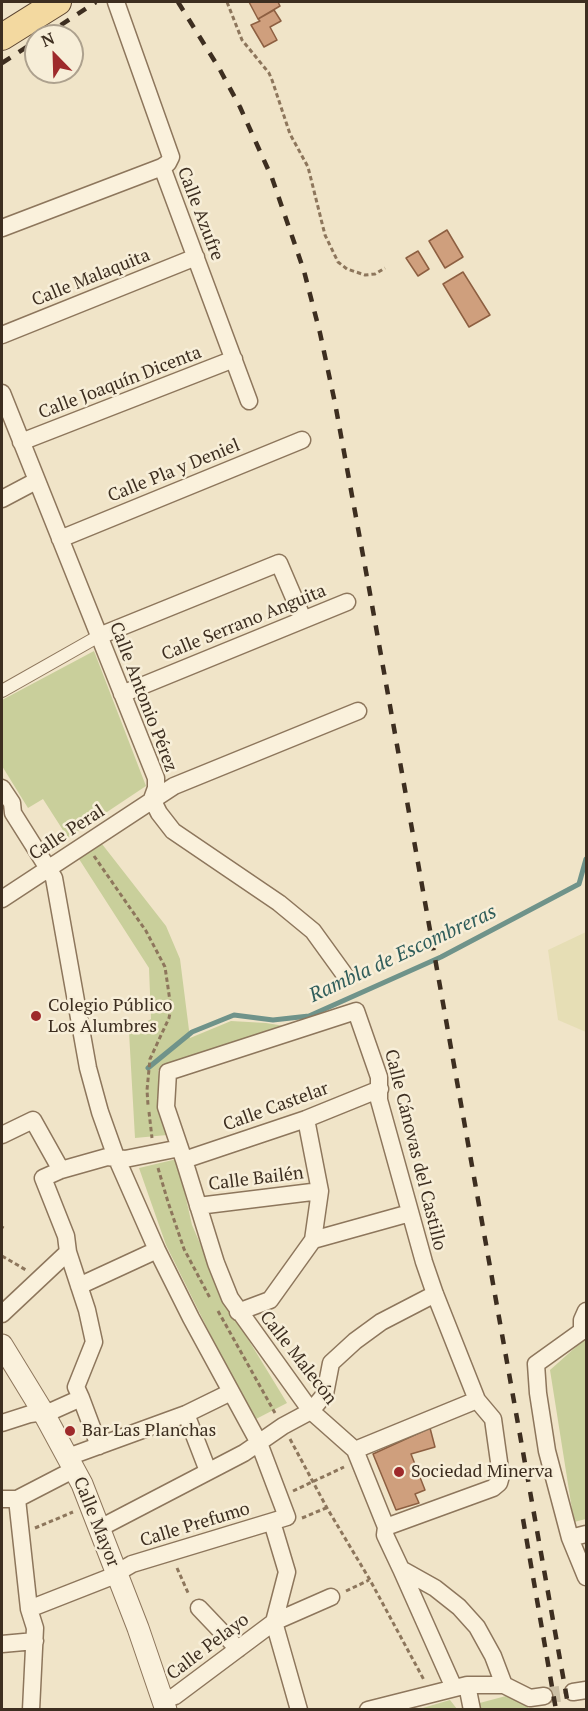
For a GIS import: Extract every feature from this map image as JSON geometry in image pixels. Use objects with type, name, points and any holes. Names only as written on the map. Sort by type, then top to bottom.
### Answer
[{"type":"main road","points":[[2,38],[58,2]]},
{"type":"street","points":[[116,2],[170,151],[171,157],[168,163],[162,166]]},
{"type":"street","name":"Calle Azufre","points":[[2,228],[162,166],[249,401]]},
{"type":"street","name":"Calle Malaquita","points":[[2,335],[196,257]]},
{"type":"street","name":"Calle Joaquín Dicenta","points":[[21,442],[234,359]]},
{"type":"street","name":"Calle Antonio Pérez","points":[[2,393],[156,778],[156,788],[152,799],[159,813],[173,831],[279,903],[312,931],[347,978]]},
{"type":"street","name":"Calle Pla y Deniel","points":[[60,539],[302,440]]},
{"type":"street","points":[[2,498],[36,481]]},
{"type":"street","points":[[2,690],[99,636],[279,563],[303,620]]},
{"type":"street","name":"Calle Serrano Anguita","points":[[122,694],[347,602]]},
{"type":"street","name":"Calle Peral","points":[[2,899],[174,786],[358,711]]},
{"type":"street","points":[[2,788],[12,803],[7,817],[50,868],[54,878],[88,1068],[116,1157],[190,1318],[259,1443],[285,1519],[287,1572],[274,1622],[299,1710]]},
{"type":"street","name":"Calle Cánovas del Castillo","points":[[168,1072],[356,1011],[379,1077],[379,1100],[435,1294],[477,1400],[493,1419],[501,1476],[499,1483],[493,1488],[386,1527]]},
{"type":"street","name":"Calle Malecón","points":[[168,1072],[165,1107],[230,1299],[311,1411],[355,1450],[386,1527],[385,1535],[472,1710]]},
{"type":"street","name":"Calle Castelar","points":[[61,1170],[107,1157],[124,1159],[182,1154],[306,1119],[380,1089]]},
{"type":"street","points":[[238,1312],[270,1300],[313,1240],[320,1191],[306,1119]]},
{"type":"street","points":[[2,1135],[33,1120],[61,1170],[43,1178],[66,1236],[68,1252],[80,1286],[94,1342],[76,1387],[99,1446]]},
{"type":"street","name":"Calle Bailén","points":[[198,1206],[320,1191]]},
{"type":"street","points":[[313,1240],[410,1213]]},
{"type":"street","points":[[80,1286],[157,1250]]},
{"type":"street","points":[[2,1314],[68,1252]]},
{"type":"street","points":[[100,1528],[244,1453],[283,1426],[311,1411],[324,1394],[331,1363],[381,1322],[435,1294]]},
{"type":"street","points":[[586,1311],[582,1320],[584,1331],[536,1364],[547,1451],[570,1538],[586,1577]]},
{"type":"street","name":"Calle Mayor","points":[[2,1345],[71,1463],[100,1528],[165,1705]]},
{"type":"street","points":[[31,1710],[35,1628],[29,1609],[9,1499],[99,1446],[186,1414],[231,1392]]},
{"type":"street","points":[[2,1423],[52,1411],[81,1398]]},
{"type":"street","points":[[355,1450],[477,1400]]},
{"type":"street","points":[[186,1414],[208,1471]]},
{"type":"street","name":"Calle Prefumo","points":[[29,1609],[108,1578],[132,1564],[285,1519]]},
{"type":"street","points":[[570,1538],[586,1534]]},
{"type":"street","points":[[401,1569],[435,1588],[459,1607],[477,1627],[493,1656],[504,1685]]},
{"type":"street","name":"Calle Pelayo","points":[[165,1705],[274,1622],[338,1595]]},
{"type":"street","points":[[195,1603],[238,1649]]},
{"type":"street","points":[[2,1644],[35,1641]]},
{"type":"street","points":[[368,1710],[460,1686],[504,1685],[530,1698],[544,1696]]},
{"type":"path","points":[[227,2],[242,40],[272,80],[290,134],[308,167],[325,235],[338,262],[347,269],[365,275],[375,274],[385,268]]},
{"type":"path","points":[[2,1256],[33,1273]]},
{"type":"path","points":[[287,1493],[345,1466]]},
{"type":"path","points":[[33,1529],[81,1508]]},
{"type":"path","points":[[285,1519],[327,1508]]},
{"type":"path","points":[[174,1562],[195,1603]]},
{"type":"path","points":[[338,1595],[370,1580]]},
{"type":"shaded area","points":[[586,932],[586,1032],[558,1020],[548,950]]},
{"type":"green space","points":[[94,651],[146,786],[68,838],[43,799],[28,808],[2,766],[2,700]]},
{"type":"green space","points":[[102,844],[166,926],[180,959],[190,1038],[231,1021],[285,1026],[158,1070],[167,1135],[135,1138],[129,1032],[151,1019],[149,968],[79,859]]},
{"type":"green space","points":[[177,1159],[192,1225],[226,1303],[287,1403],[256,1419],[213,1340],[166,1245],[139,1168]]},
{"type":"green space","points":[[586,1338],[586,1519],[574,1522],[550,1370]]},
{"type":"green space","points":[[506,1696],[528,1706],[528,1709],[416,1710],[450,1700],[457,1709]]},
{"type":"building","points":[[249,2],[278,2],[280,6],[258,19]]},
{"type":"building","points":[[274,10],[281,21],[270,27],[277,40],[264,47],[251,25]]},
{"type":"building","points":[[447,230],[463,257],[445,268],[429,241]]},
{"type":"building","points":[[418,251],[429,269],[418,276],[406,258]]},
{"type":"building","points":[[463,272],[490,315],[469,327],[443,284]]},
{"type":"building","name":"Sociedad Minerva","points":[[430,1428],[435,1447],[411,1454],[425,1490],[415,1494],[419,1503],[396,1510],[373,1454]]},
{"type":"waterway","name":"Rambla de Escombreras","points":[[148,1068],[192,1032],[234,1015],[273,1020],[309,1016],[441,957],[579,884],[586,859]]},
{"type":"tunnel","points":[[544,1696],[573,1692]]},
{"type":"railway","points":[[62,24],[96,2]]},
{"type":"railway","points":[[178,2],[240,107],[272,178],[304,271],[320,333],[369,588],[569,1710]]},
{"type":"railway","points":[[2,63],[24,49]]},
{"type":"railway","points":[[523,1519],[556,1710]]},
{"type":"place","name":"Colegio Público Los Alumbres","points":[[36,1016]]},
{"type":"place","name":"Bar Las Planchas","points":[[70,1431]]},
{"type":"place","name":"Sociedad Minerva","points":[[399,1472]]}]
